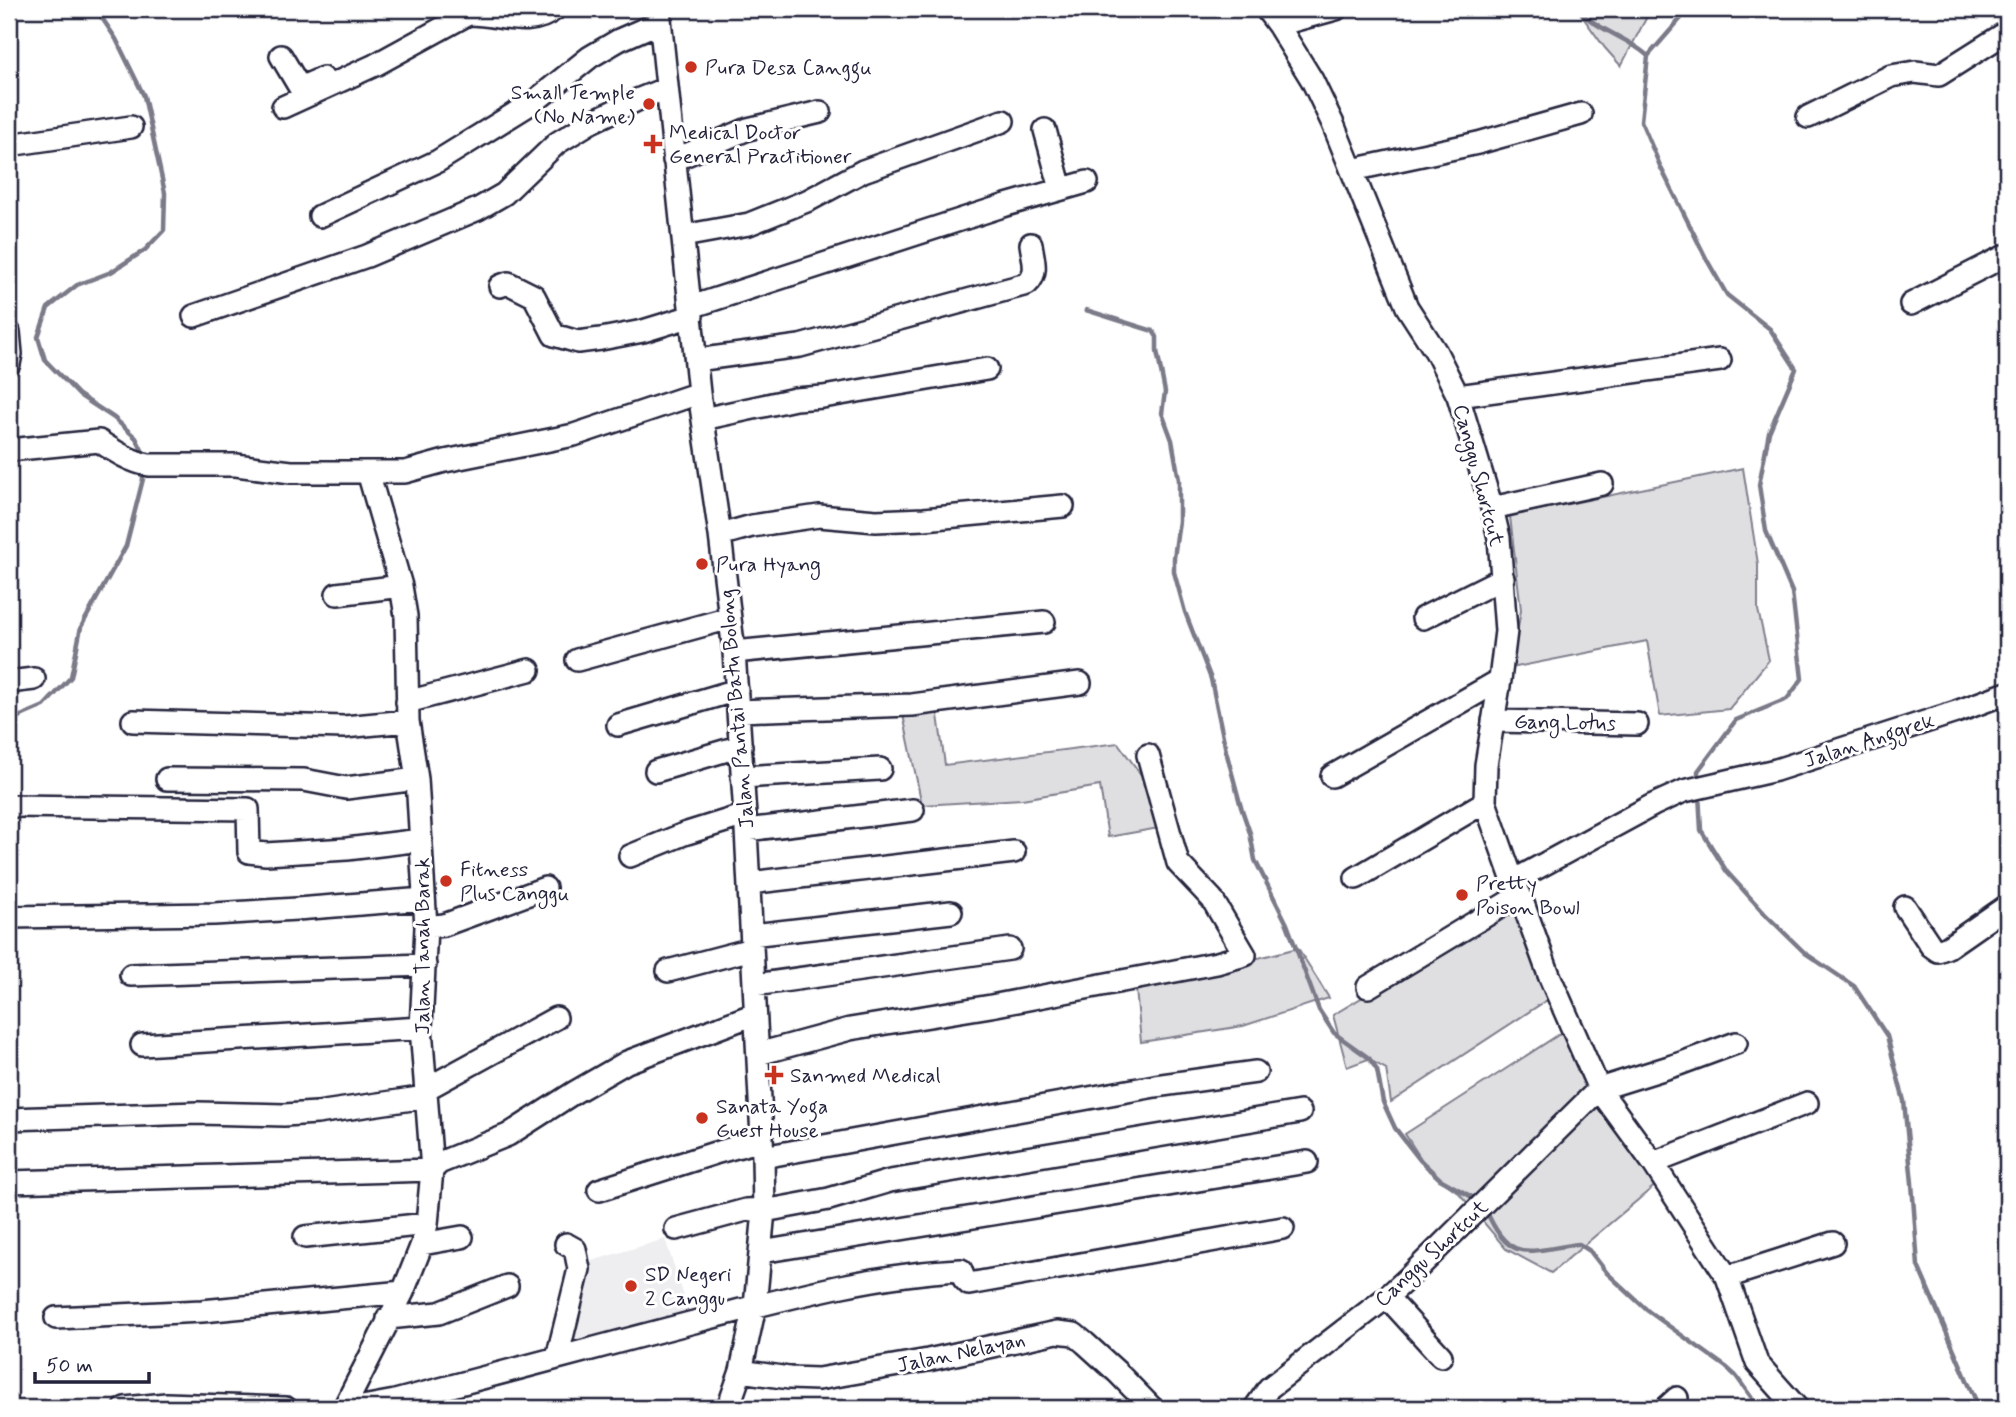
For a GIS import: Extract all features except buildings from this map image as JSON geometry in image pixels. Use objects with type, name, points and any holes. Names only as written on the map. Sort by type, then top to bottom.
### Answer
[{"type":"street","points":[[281,56],[302,88],[396,43],[450,9]]},
{"type":"street","points":[[284,107],[374,65],[468,14],[514,21],[533,19],[555,9]]},
{"type":"street","points":[[1272,17],[1336,9]]},
{"type":"street","points":[[320,216],[438,161],[535,101],[590,57],[659,15]]},
{"type":"street","name":"Jalan Pantai Batu Bolong","points":[[659,15],[699,393],[734,652],[763,1148],[764,1210],[755,1307],[741,1371],[728,1408]]},
{"type":"street","name":"Canggu Shortcut","points":[[1272,17],[1312,80],[1352,170],[1407,307],[1436,352],[1458,396],[1492,508],[1499,538],[1506,631],[1486,765],[1485,802],[1549,975],[1599,1089],[1656,1167],[1727,1277],[1757,1363],[1797,1408]]},
{"type":"street","points":[[1808,117],[1891,76],[1915,72],[1939,75],[2007,32]]},
{"type":"street","points":[[194,316],[366,256],[478,209],[504,194],[557,143],[591,122],[667,89]]},
{"type":"street","points":[[674,160],[748,129],[820,112]]},
{"type":"street","points":[[1352,170],[1478,143],[1581,114]]},
{"type":"street","points":[[683,236],[749,224],[809,200],[863,171],[1003,121]]},
{"type":"street","points":[[9,145],[131,127]]},
{"type":"street","points":[[1045,130],[1060,190]]},
{"type":"street","points":[[500,286],[508,283],[534,296],[554,335],[578,342],[643,331],[691,312],[1006,205],[1087,182]]},
{"type":"street","points":[[696,360],[800,346],[1027,285],[1035,272],[1031,244]]},
{"type":"street","points":[[1911,304],[2007,255]]},
{"type":"street","points":[[9,332],[9,364]]},
{"type":"street","points":[[1458,396],[1720,360]]},
{"type":"street","points":[[703,419],[795,399],[823,397],[987,369]]},
{"type":"street","points":[[9,450],[99,441],[143,464],[236,465],[291,472],[405,472],[445,461],[574,435],[699,393]]},
{"type":"street","name":"Jalan Tanah Barak","points":[[344,1408],[403,1292],[424,1234],[432,1170],[421,1028],[426,927],[417,779],[407,711],[406,616],[401,586],[368,472]]},
{"type":"street","points":[[1492,508],[1601,484]]},
{"type":"street","points":[[720,535],[752,526],[820,516],[876,520],[924,519],[1063,506]]},
{"type":"street","points":[[1423,618],[1503,578]]},
{"type":"street","points":[[337,594],[401,586]]},
{"type":"street","points":[[577,660],[730,618]]},
{"type":"street","points":[[734,652],[1044,622]]},
{"type":"street","points":[[133,722],[344,727],[407,711],[528,670]]},
{"type":"street","points":[[9,682],[34,680]]},
{"type":"street","points":[[1332,776],[1500,680]]},
{"type":"street","points":[[618,725],[738,700],[912,705],[1080,683]]},
{"type":"street","name":"Jalan Anggrek","points":[[1368,987],[1517,888],[1653,805],[1684,791],[1776,770],[2007,693]]},
{"type":"street","name":"Gang Lotus","points":[[1493,721],[1637,724]]},
{"type":"street","points":[[656,771],[741,746]]},
{"type":"street","points":[[758,1054],[850,1029],[991,1006],[1245,956],[1212,899],[1178,863],[1148,755]]},
{"type":"street","points":[[742,777],[880,769]]},
{"type":"street","points":[[167,779],[304,780],[345,788],[417,779]]},
{"type":"street","points":[[1356,878],[1485,802]]},
{"type":"street","points":[[12,806],[248,809],[248,852],[266,854],[347,849],[421,840]]},
{"type":"street","points":[[630,856],[684,834],[746,822],[913,810]]},
{"type":"street","points":[[749,883],[1014,852]]},
{"type":"street","points":[[426,927],[444,925],[545,888]]},
{"type":"street","points":[[9,916],[214,914],[424,899]]},
{"type":"street","points":[[1905,907],[1931,946],[1938,951],[1948,947],[2007,906]]},
{"type":"street","points":[[668,971],[752,942],[951,912]]},
{"type":"street","points":[[754,985],[1010,950]]},
{"type":"street","points":[[131,975],[425,965]]},
{"type":"street","points":[[9,1182],[432,1170],[439,1163],[508,1135],[627,1062],[755,1014]]},
{"type":"street","points":[[9,1119],[198,1112],[285,1115],[317,1113],[426,1093],[556,1017]]},
{"type":"street","points":[[142,1045],[421,1028]]},
{"type":"street","points":[[1599,1089],[1736,1043]]},
{"type":"street","points":[[599,1189],[715,1153],[763,1148],[1256,1072]]},
{"type":"street","name":"Canggu Shortcut","points":[[1255,1408],[1269,1388],[1387,1297],[1599,1089]]},
{"type":"street","points":[[1656,1167],[1807,1103]]},
{"type":"street","points":[[676,1229],[746,1210],[764,1210],[829,1199],[903,1179],[1300,1112]]},
{"type":"street","points":[[1656,1167],[1777,1128]]},
{"type":"street","points":[[761,1252],[1307,1162]]},
{"type":"street","points":[[357,1408],[395,1401],[755,1307],[877,1280],[934,1271],[961,1270],[964,1279],[969,1283],[1283,1228]]},
{"type":"street","points":[[305,1237],[424,1234],[462,1237]]},
{"type":"street","points":[[1727,1277],[1833,1243]]},
{"type":"street","points":[[557,1358],[579,1269],[575,1249],[566,1244]]},
{"type":"street","points":[[388,1318],[439,1313],[506,1286]]},
{"type":"street","points":[[56,1318],[202,1311],[403,1292]]},
{"type":"street","points":[[1387,1297],[1441,1356]]},
{"type":"street","name":"Jalan Nelayan","points":[[741,1371],[789,1378],[818,1378],[928,1360],[1057,1332],[1073,1334],[1085,1343],[1152,1408]]},
{"type":"street","points":[[125,1408],[166,1404],[286,1408]]},
{"type":"shaded area","points":[[1577,9],[1651,9],[1621,66]]},
{"type":"shaded area","points":[[1743,468],[1758,564],[1758,610],[1769,660],[1729,709],[1660,716],[1647,641],[1511,668],[1521,610],[1510,516]]},
{"type":"shaded area","points":[[937,708],[945,765],[1118,743],[1147,783],[1159,828],[1108,837],[1100,786],[1022,799],[922,805],[902,710]]},
{"type":"shaded area","points":[[1516,905],[1550,998],[1391,1102],[1386,1069],[1368,1059],[1347,1067],[1333,1015]]},
{"type":"shaded area","points":[[1298,948],[1329,998],[1243,1026],[1141,1042],[1136,989]]},
{"type":"shaded area","points":[[1566,1030],[1658,1183],[1551,1273],[1506,1249],[1459,1193],[1429,1171],[1405,1134]]},
{"type":"shaded area","name":"SD Negeri 2 Canggu","points":[[665,1239],[689,1311],[566,1344],[588,1262]]},
{"type":"waterway","points":[[96,9],[116,39],[144,96],[165,193],[164,230],[145,250],[111,272],[77,285],[48,308],[38,337],[45,360],[79,395],[114,418],[136,438],[143,456]]},
{"type":"waterway","points":[[1578,9],[1586,17],[1648,56]]},
{"type":"waterway","points":[[1689,9],[1648,56],[1641,121],[1661,168],[1727,295],[1770,329],[1796,369],[1769,432],[1759,485],[1766,531],[1792,592],[1802,679],[1787,699],[1736,720],[1698,771],[1698,781]]},
{"type":"waterway","points":[[1086,310],[1153,331],[1157,337],[1165,392],[1162,413],[1172,440],[1179,480],[1179,521],[1174,572],[1185,612],[1211,679],[1226,751],[1250,833],[1255,860],[1287,924],[1319,1010],[1334,1033],[1369,1058],[1377,1070],[1383,1102],[1395,1128],[1420,1160],[1440,1179],[1479,1201]]},
{"type":"waterway","points":[[9,721],[44,706],[71,677],[81,627],[126,546],[143,479],[143,469]]},
{"type":"waterway","points":[[1699,793],[1701,830],[1727,872],[1805,953],[1854,986],[1887,1036],[1904,1101],[1918,1266],[1979,1408]]},
{"type":"waterway","points":[[1486,1210],[1495,1228],[1513,1247],[1534,1251],[1579,1244],[1590,1251],[1607,1273],[1648,1311],[1736,1376],[1759,1408]]},
{"type":"place","name":"Pura Desa Canggu","points":[[691,67]]},
{"type":"place","name":"Small Temple (No Name)","points":[[649,104]]},
{"type":"place","name":"Medical Doctor General Practitioner","points":[[653,144]]},
{"type":"place","name":"Pura Hyang","points":[[702,564]]},
{"type":"place","name":"Fitness Plus Canggu","points":[[446,881]]},
{"type":"place","name":"Pretty Poison Bowl","points":[[1462,895]]},
{"type":"place","name":"Sanmed Medical","points":[[774,1075]]},
{"type":"place","name":"Sanata Yoga Guest House","points":[[702,1118]]},
{"type":"place","name":"SD Negeri 2 Canggu","points":[[631,1286]]}]
